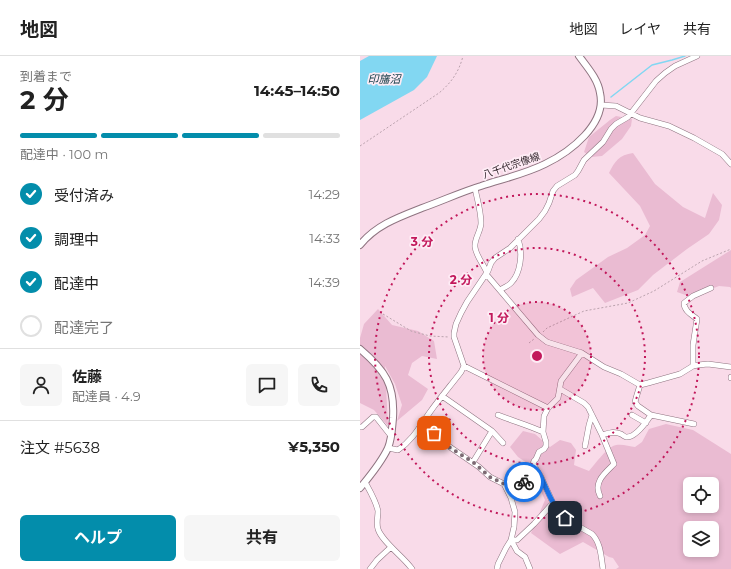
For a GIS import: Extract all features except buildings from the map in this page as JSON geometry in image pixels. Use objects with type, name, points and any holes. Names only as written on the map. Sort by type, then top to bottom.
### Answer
[{"type":"main road","name":"八千代宗像線","points":[[360,244],[371,233],[385,223],[475,188],[525,172],[544,164],[572,147],[590,129],[600,111],[601,105],[598,83],[579,56]]},
{"type":"main road","points":[[360,349],[382,370],[392,392],[393,404],[391,436],[388,448],[374,472],[360,488]]},
{"type":"street","points":[[548,408],[502,388],[464,366],[454,337],[456,324],[460,313],[486,274],[491,263],[495,258],[510,248],[545,211],[553,191],[557,186],[575,175],[584,160],[603,142],[611,129],[628,117],[656,81],[675,66],[697,56]]},
{"type":"street","points":[[601,105],[616,106],[640,118],[669,126],[722,154],[731,164]]},
{"type":"street","points":[[475,188],[481,223],[474,246],[486,274],[538,335],[547,342],[582,353],[604,367],[621,374],[640,385],[680,374],[693,366],[708,364],[731,367]]},
{"type":"street","points":[[500,290],[511,283],[516,276],[521,256],[518,239]]},
{"type":"street","points":[[693,366],[693,345],[697,319],[686,310],[684,303],[693,296],[711,288]]},
{"type":"street","points":[[582,353],[561,380],[558,398],[548,408],[544,416],[543,432],[546,446],[539,452],[533,462],[553,503],[560,513],[565,518],[592,534],[594,537],[599,547],[603,569]]},
{"type":"street","points":[[388,448],[398,450],[414,436],[464,366]]},
{"type":"street","points":[[640,385],[635,402],[638,406],[651,415],[694,424]]},
{"type":"street","points":[[560,389],[584,403],[588,407],[614,464],[599,480],[598,492],[600,496]]},
{"type":"street","points":[[442,396],[492,431],[503,443]]},
{"type":"street","points":[[498,415],[512,421],[528,425],[543,432]]},
{"type":"street","points":[[585,446],[592,415]]},
{"type":"street","points":[[632,415],[646,423]]},
{"type":"street","points":[[602,435],[615,432],[628,437],[640,430],[651,415]]},
{"type":"street","points":[[360,427],[362,427],[373,417],[376,417],[391,436]]},
{"type":"street","points":[[424,423],[444,444],[473,462],[490,477],[504,484],[535,480],[541,477]]},
{"type":"street","points":[[473,462],[492,431]]},
{"type":"street","points":[[365,482],[378,512],[378,530],[391,547],[412,569]]},
{"type":"street","points":[[497,569],[498,564],[511,540],[514,527],[515,512],[511,498],[504,484]]},
{"type":"street","points":[[511,540],[517,540],[553,503]]},
{"type":"street","points":[[511,540],[517,551],[525,557],[530,569]]},
{"type":"street","points":[[370,569],[391,547]]},
{"type":"path","points":[[360,146],[439,93],[447,86],[456,74],[463,56]]},
{"type":"path","points":[[529,343],[547,328],[584,311],[628,303],[654,291],[702,261],[731,249]]},
{"type":"path","points":[[383,314],[411,331],[430,336],[454,337]]},
{"type":"shaded area","points":[[616,116],[632,119],[631,126],[622,139],[602,156],[591,157],[584,152],[589,137]]},
{"type":"shaded area","points":[[633,153],[655,184],[683,207],[705,218],[713,193],[722,205],[719,220],[709,234],[653,275],[638,290],[605,303],[593,288],[572,297],[570,289],[576,280],[608,257],[627,248],[645,235],[650,226],[640,206],[609,173],[618,159],[624,155]]},
{"type":"shaded area","points":[[731,250],[731,288],[719,286],[691,297],[677,292],[680,282]]},
{"type":"shaded area","points":[[378,309],[392,325],[418,331],[434,341],[437,359],[422,356],[412,363],[408,375],[428,389],[422,400],[397,421],[402,405],[395,384],[385,366],[388,426],[374,410],[360,403],[360,338],[364,324]]},
{"type":"shaded area","points":[[666,424],[693,430],[731,454],[731,569],[616,569],[619,567],[613,558],[583,542],[560,554],[531,533],[545,500],[539,487],[536,469],[518,457],[510,447],[523,431],[535,434],[550,447],[560,440],[571,443],[576,450],[574,465],[589,471],[600,457],[613,446],[624,445],[635,447],[642,442],[649,429]]},
{"type":"water","name":"印旛沼","points":[[369,56],[437,56],[427,77],[414,90],[360,120],[360,61]]},
{"type":"waterway","points":[[611,97],[652,65],[685,56]]},
{"type":"way so far","points":[[434,433],[444,444],[473,462],[490,477],[504,484],[524,482]]},
{"type":"route","points":[[524,482],[541,477],[553,503],[565,518]]}]
